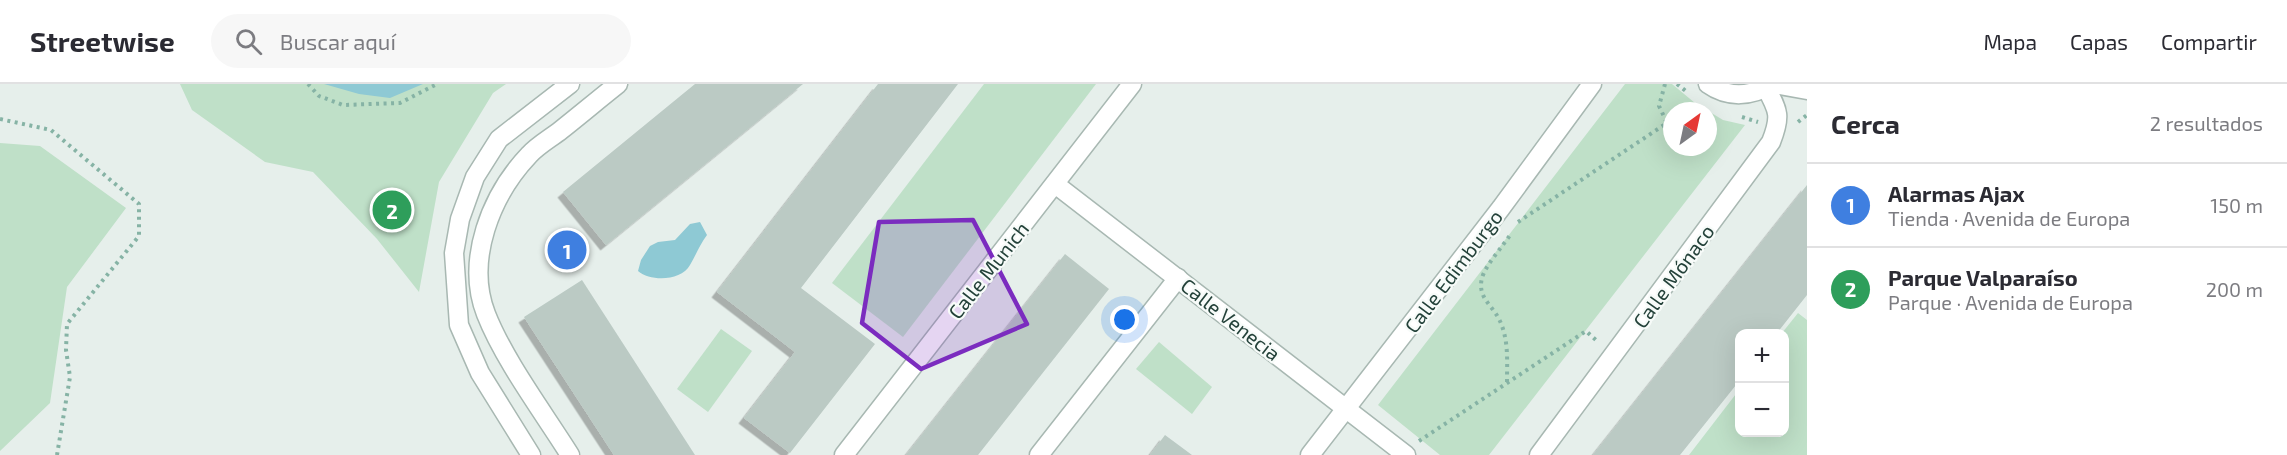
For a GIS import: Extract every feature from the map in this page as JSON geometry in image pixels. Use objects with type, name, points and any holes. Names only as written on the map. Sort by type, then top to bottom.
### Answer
[{"type":"street","points":[[531,455],[480,373],[459,325],[454,253],[460,219],[475,177],[499,139],[570,84]]},
{"type":"street","points":[[570,455],[501,345],[486,313],[480,290],[479,267],[492,209],[509,180],[530,154],[618,84]]},
{"type":"street","name":"Calle Munich","points":[[844,455],[1132,84]]},
{"type":"street","name":"Calle Edimburgo","points":[[1310,455],[1501,208],[1592,84]]},
{"type":"street","points":[[1708,84],[1726,93],[1743,95],[1771,85],[1807,90]]},
{"type":"street","name":"Calle Mónaco","points":[[1539,455],[1771,142],[1778,123],[1778,108],[1771,85]]},
{"type":"street","name":"Calle Venecia","points":[[1055,184],[1347,409],[1410,451]]},
{"type":"street","points":[[1039,455],[1178,279]]},
{"type":"path","points":[[308,84],[319,96],[343,105],[400,103],[437,84]]},
{"type":"path","points":[[1663,112],[1659,106],[1665,84]]},
{"type":"path","points":[[1677,84],[1694,98]]},
{"type":"path","points":[[1795,124],[1807,116]]},
{"type":"path","points":[[1738,117],[1758,122],[1761,128],[1760,135],[1771,142]]},
{"type":"path","points":[[0,119],[51,130],[139,204],[139,236],[67,324],[66,350],[70,377],[57,455]]},
{"type":"path","points":[[1507,382],[1506,339],[1498,316],[1485,302],[1481,291],[1482,277],[1519,222],[1663,128]]},
{"type":"path","points":[[1501,208],[1519,222]]},
{"type":"path","points":[[1410,451],[1420,440],[1586,331],[1615,355]]},
{"type":"highlighted area","points":[[973,220],[1027,324],[921,369],[862,323],[879,222]]},
{"type":"green space","points":[[180,84],[506,84],[493,93],[439,182],[419,292],[377,239],[313,172],[265,162],[192,110]]},
{"type":"green space","points":[[984,84],[1096,84],[903,337],[832,283]]},
{"type":"green space","points":[[1625,84],[1672,84],[1694,102],[1663,102],[1663,156],[1717,156],[1717,116],[1745,125],[1489,455],[1440,455],[1378,405]]},
{"type":"green space","points":[[0,143],[40,146],[126,208],[67,287],[50,403],[0,451]]},
{"type":"green space","points":[[1798,313],[1807,320],[1807,455],[1689,455],[1735,395],[1735,437],[1789,437],[1789,329],[1785,329]]},
{"type":"green space","points":[[721,329],[752,351],[708,412],[677,389]]},
{"type":"green space","points":[[1159,342],[1212,387],[1192,414],[1136,369]]},
{"type":"water","points":[[324,84],[423,84],[390,98],[359,94]]},
{"type":"water","points":[[700,222],[707,235],[686,270],[666,278],[650,277],[638,271],[641,260],[650,246],[658,242],[675,240],[690,224]]},
{"type":"building","points":[[695,84],[803,84],[606,245],[563,192]]},
{"type":"building","points":[[878,84],[958,84],[801,288],[875,344],[790,453],[744,418],[795,352],[717,292]]},
{"type":"building","points":[[1807,185],[1807,295],[1780,329],[1735,329],[1735,386],[1680,455],[1593,455]]},
{"type":"building","points":[[1065,254],[1109,289],[978,455],[906,455]]},
{"type":"building","points":[[582,280],[695,455],[614,455],[524,317]]},
{"type":"building","points":[[1165,435],[1192,455],[1150,455]]},
{"type":"place","name":"Parque Valparaíso","points":[[392,210]]},
{"type":"place","name":"Alarmas Ajax","points":[[567,250]]}]
